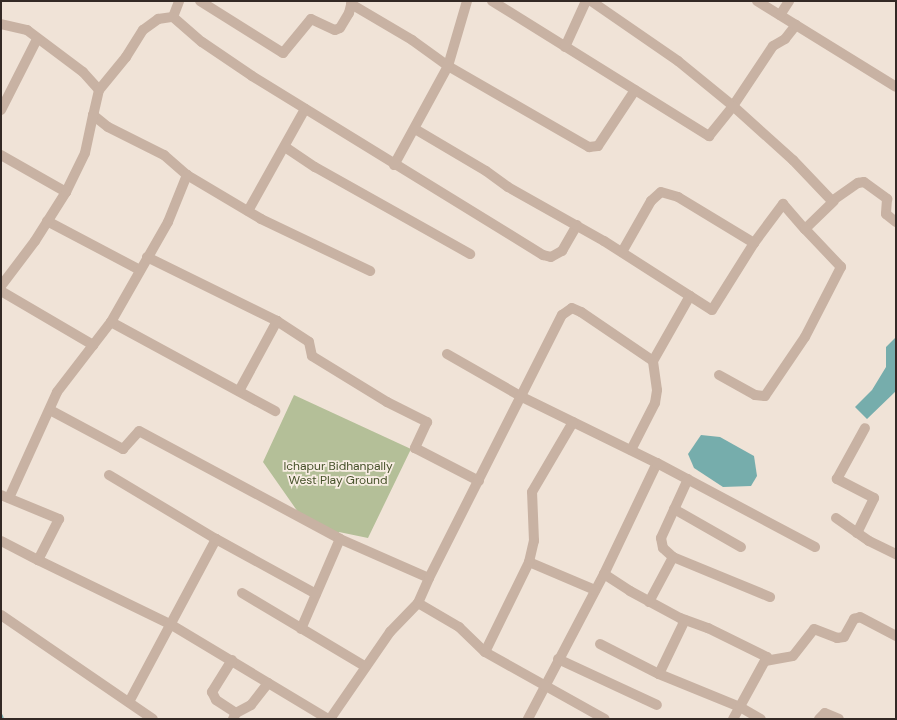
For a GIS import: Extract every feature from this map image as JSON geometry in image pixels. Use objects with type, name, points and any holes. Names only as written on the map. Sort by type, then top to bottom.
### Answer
[{"type":"street","points":[[172,17],[179,1]]},
{"type":"street","points":[[200,1],[283,53],[311,19],[335,30],[340,28],[351,2],[412,40],[448,66],[591,148],[598,146],[635,90]]},
{"type":"street","points":[[394,165],[448,66],[467,1]]},
{"type":"street","points":[[492,1],[709,136],[734,106],[773,46],[785,39],[796,25]]},
{"type":"street","points":[[565,47],[586,1]]},
{"type":"street","points":[[592,1],[678,61],[734,106],[834,201]]},
{"type":"street","points":[[757,1],[896,87]]},
{"type":"street","points":[[780,15],[789,1]]},
{"type":"street","points":[[1,286],[66,192],[85,153],[99,90],[126,57],[143,30],[158,20],[172,17]]},
{"type":"street","points":[[172,17],[202,42],[304,109],[543,255],[551,258],[562,251],[577,225]]},
{"type":"street","points":[[1,24],[27,30],[83,72],[99,90]]},
{"type":"street","points":[[1,110],[37,39]]},
{"type":"street","points":[[248,211],[285,147],[304,109]]},
{"type":"street","points":[[93,115],[108,127],[164,154],[187,175],[248,211],[370,271]]},
{"type":"street","points":[[415,129],[486,171],[508,187],[622,252],[712,310],[754,243],[783,204],[841,267],[805,337],[765,396],[755,395],[720,375]]},
{"type":"street","points":[[285,147],[315,167],[470,254]]},
{"type":"street","points":[[1,155],[66,192]]},
{"type":"street","points":[[38,560],[59,519],[5,496],[50,410],[57,392],[111,322],[168,222],[187,175]]},
{"type":"street","points":[[805,229],[834,201],[858,183],[864,182],[887,199],[886,214],[896,222]]},
{"type":"street","points":[[622,252],[652,201],[661,192],[678,196],[754,243]]},
{"type":"street","points":[[47,221],[140,270]]},
{"type":"street","points":[[147,257],[277,321],[309,342],[312,356],[387,402],[427,422],[415,448],[478,481]]},
{"type":"street","points":[[1,291],[93,345]]},
{"type":"street","points":[[631,450],[655,403],[657,390],[653,361],[690,296]]},
{"type":"street","points":[[1,541],[170,624],[329,719],[390,632],[418,603],[429,578],[522,397],[562,315],[572,308],[653,361]]},
{"type":"street","points":[[239,391],[277,321]]},
{"type":"street","points":[[111,322],[275,411]]},
{"type":"street","points":[[447,354],[522,397],[657,463],[815,547]]},
{"type":"street","points":[[50,410],[123,449],[139,431],[340,539],[429,578]]},
{"type":"street","points":[[485,652],[529,562],[534,542],[532,492],[573,422]]},
{"type":"street","points":[[857,533],[874,498],[837,478],[865,428]]},
{"type":"street","points":[[527,719],[596,590],[657,463]]},
{"type":"street","points":[[109,475],[216,539],[316,594]]},
{"type":"street","points":[[688,479],[661,542],[663,548],[673,557],[770,597]]},
{"type":"street","points":[[674,509],[741,547]]},
{"type":"street","points":[[836,518],[857,533],[896,554]]},
{"type":"street","points":[[129,702],[216,539]]},
{"type":"street","points":[[301,629],[340,539]]},
{"type":"street","points":[[649,602],[673,557]]},
{"type":"street","points":[[529,562],[596,590]]},
{"type":"street","points":[[604,574],[649,602],[685,620],[708,628],[767,657],[733,719]]},
{"type":"street","points":[[242,594],[366,667]]},
{"type":"street","points":[[418,603],[459,627],[485,652],[604,719]]},
{"type":"street","points":[[1,615],[153,719]]},
{"type":"street","points":[[765,661],[793,656],[814,629],[844,638],[854,619],[860,616],[896,636]]},
{"type":"street","points":[[659,674],[685,620]]},
{"type":"street","points":[[600,644],[659,674],[740,707],[761,719]]},
{"type":"street","points":[[232,660],[212,692],[216,700],[234,716],[251,705],[268,683]]},
{"type":"street","points":[[558,660],[657,705]]},
{"type":"street","points":[[820,719],[825,713],[839,719]]},
{"type":"green space","name":"Ichapur Bidhanpally West Play Ground","points":[[294,395],[411,449],[368,538],[339,532],[338,534],[298,512],[263,462]]},
{"type":"water","points":[[896,337],[896,391],[867,419],[855,407],[872,390],[886,367],[886,347]]},
{"type":"water","points":[[701,435],[720,437],[754,456],[757,476],[751,486],[723,487],[694,468],[688,454]]}]
